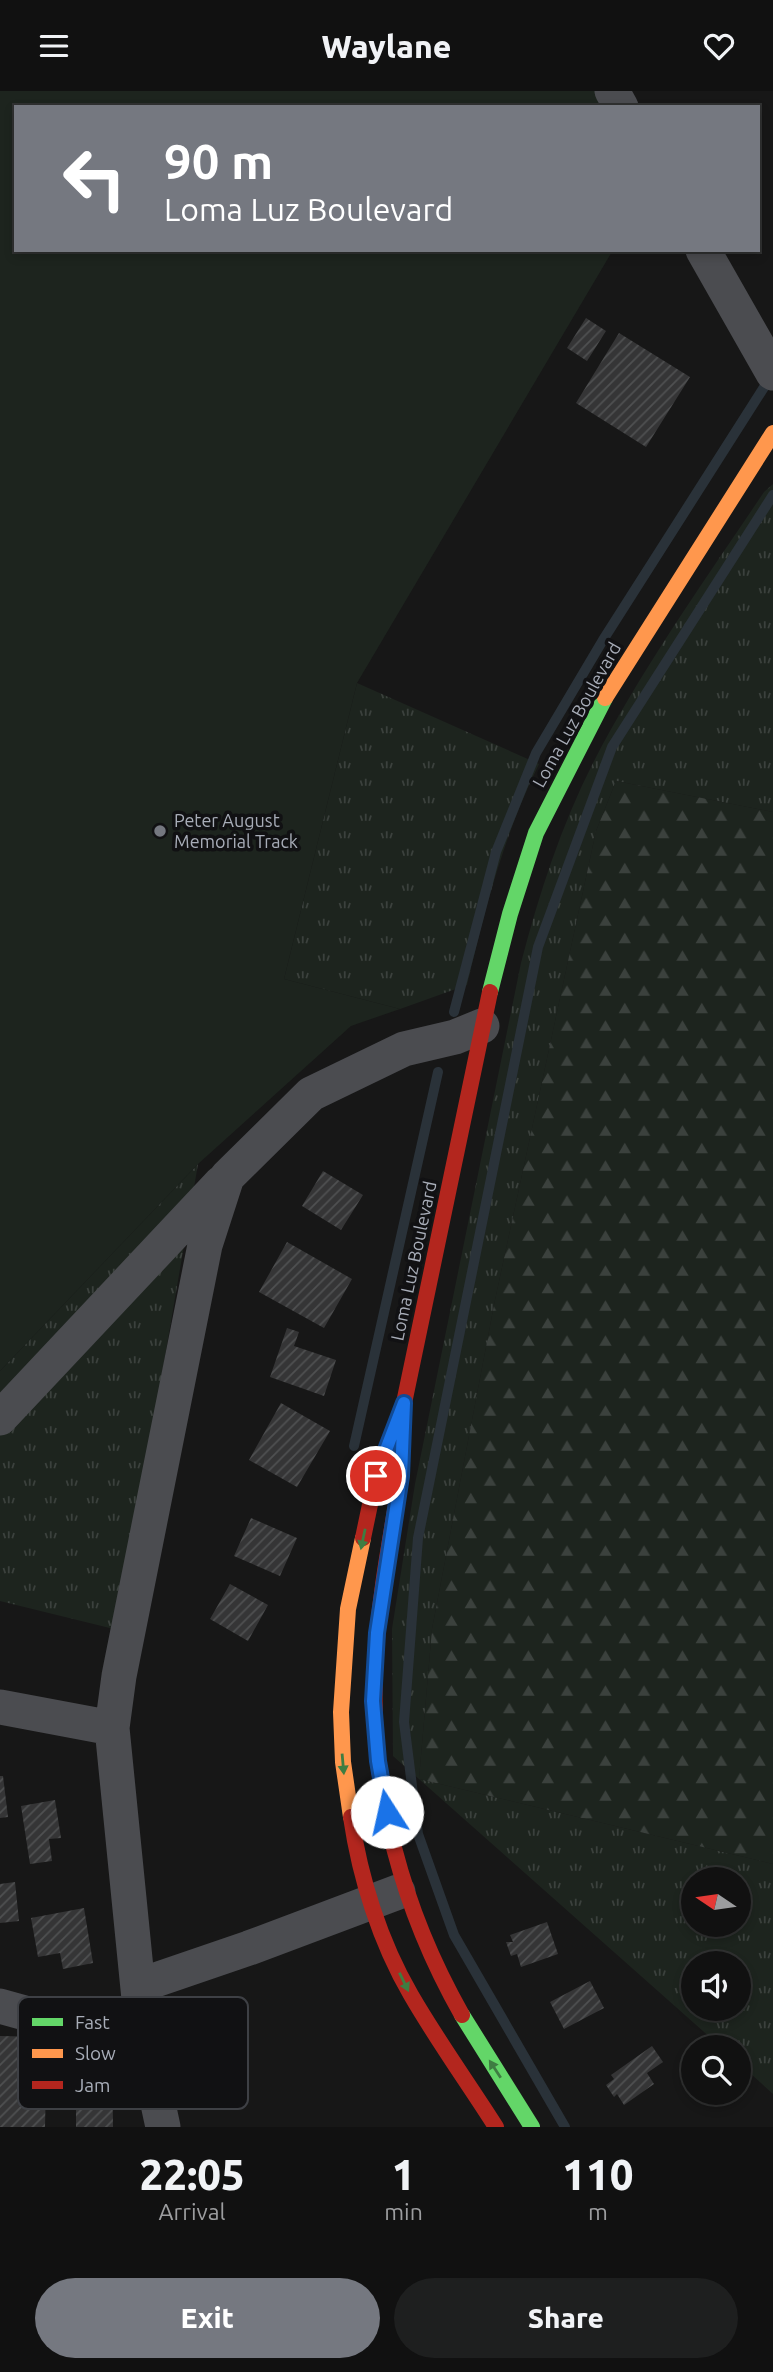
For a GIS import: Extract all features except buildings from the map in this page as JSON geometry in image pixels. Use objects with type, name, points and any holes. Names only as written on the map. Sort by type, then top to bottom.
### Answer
[{"type":"highway","name":"Loma Luz Boulevard","points":[[496,2127],[410,1994],[389,1950],[371,1902],[354,1835],[343,1762],[341,1712],[348,1609],[376,1476],[404,1403],[482,1027],[510,915],[537,833],[570,763],[615,679],[773,433]]},
{"type":"highway","points":[[404,1403],[402,1458],[377,1633],[373,1701],[378,1761],[391,1838],[418,1924],[442,1979],[485,2054],[532,2127]]},
{"type":"street","points":[[704,252],[773,373]]},
{"type":"street","points":[[0,1417],[228,1177],[311,1094],[404,1049],[455,1037],[482,1027]]},
{"type":"street","points":[[139,1997],[112,1728],[119,1676],[205,1245],[228,1177]]},
{"type":"street","points":[[0,1707],[112,1728]]},
{"type":"street","points":[[138,1986],[249,1948],[406,1888]]},
{"type":"street","points":[[0,2006],[18,2011]]},
{"type":"street","points":[[159,2109],[163,2127]]},
{"type":"green space","name":"Peter August Memorial Track","points":[[0,91],[598,91],[606,105],[14,105],[14,252],[612,252],[357,683],[284,979],[400,1009],[351,1026],[198,1164],[0,1371]]},
{"type":"green space","points":[[773,484],[773,812],[616,781],[596,831],[495,1300],[432,1629],[419,1779],[773,1864],[773,2094],[751,2074],[751,2035],[707,2035],[692,2021],[751,2021],[751,1951],[681,1951],[681,2012],[393,1756],[392,1629],[415,1484],[521,963],[543,886],[571,811],[612,728],[675,625],[764,492]]},
{"type":"green space","points":[[357,683],[539,764],[516,817],[488,900],[467,985],[400,1009],[284,979]]},
{"type":"green space","points":[[616,781],[773,812],[773,1864],[419,1779],[432,1629],[495,1300],[596,831]]},
{"type":"green space","points":[[198,1164],[118,1630],[0,1601],[0,1371]]},
{"type":"waterway","points":[[454,1012],[496,852],[536,753],[603,640],[768,381]]},
{"type":"waterway","points":[[565,2127],[454,1935],[418,1834],[404,1722],[418,1538],[538,947],[612,747],[773,495]]},
{"type":"waterway","points":[[354,1446],[438,1072]]},
{"type":"traffic: fast","points":[[490,992],[510,914],[536,833],[605,698]]},
{"type":"traffic: fast","points":[[462,2015],[532,2127]]},
{"type":"traffic: slow","points":[[605,698],[773,433]]},
{"type":"traffic: slow","points":[[351,1817],[343,1762],[341,1712],[348,1609],[363,1538]]},
{"type":"traffic: jam","points":[[363,1538],[376,1476],[404,1403],[490,992]]},
{"type":"traffic: jam","points":[[400,1482],[384,1577],[376,1649],[375,1718],[378,1762],[394,1850],[407,1892],[441,1975],[462,2015]]},
{"type":"traffic: jam","points":[[351,1817],[373,1909],[400,1975],[496,2127]]},
{"type":"place","name":"Peter August Memorial Track","points":[[160,831]]},
{"type":"route","points":[[376,1476],[404,1403],[401,1476],[377,1633],[373,1701],[378,1761],[387,1812]]}]
